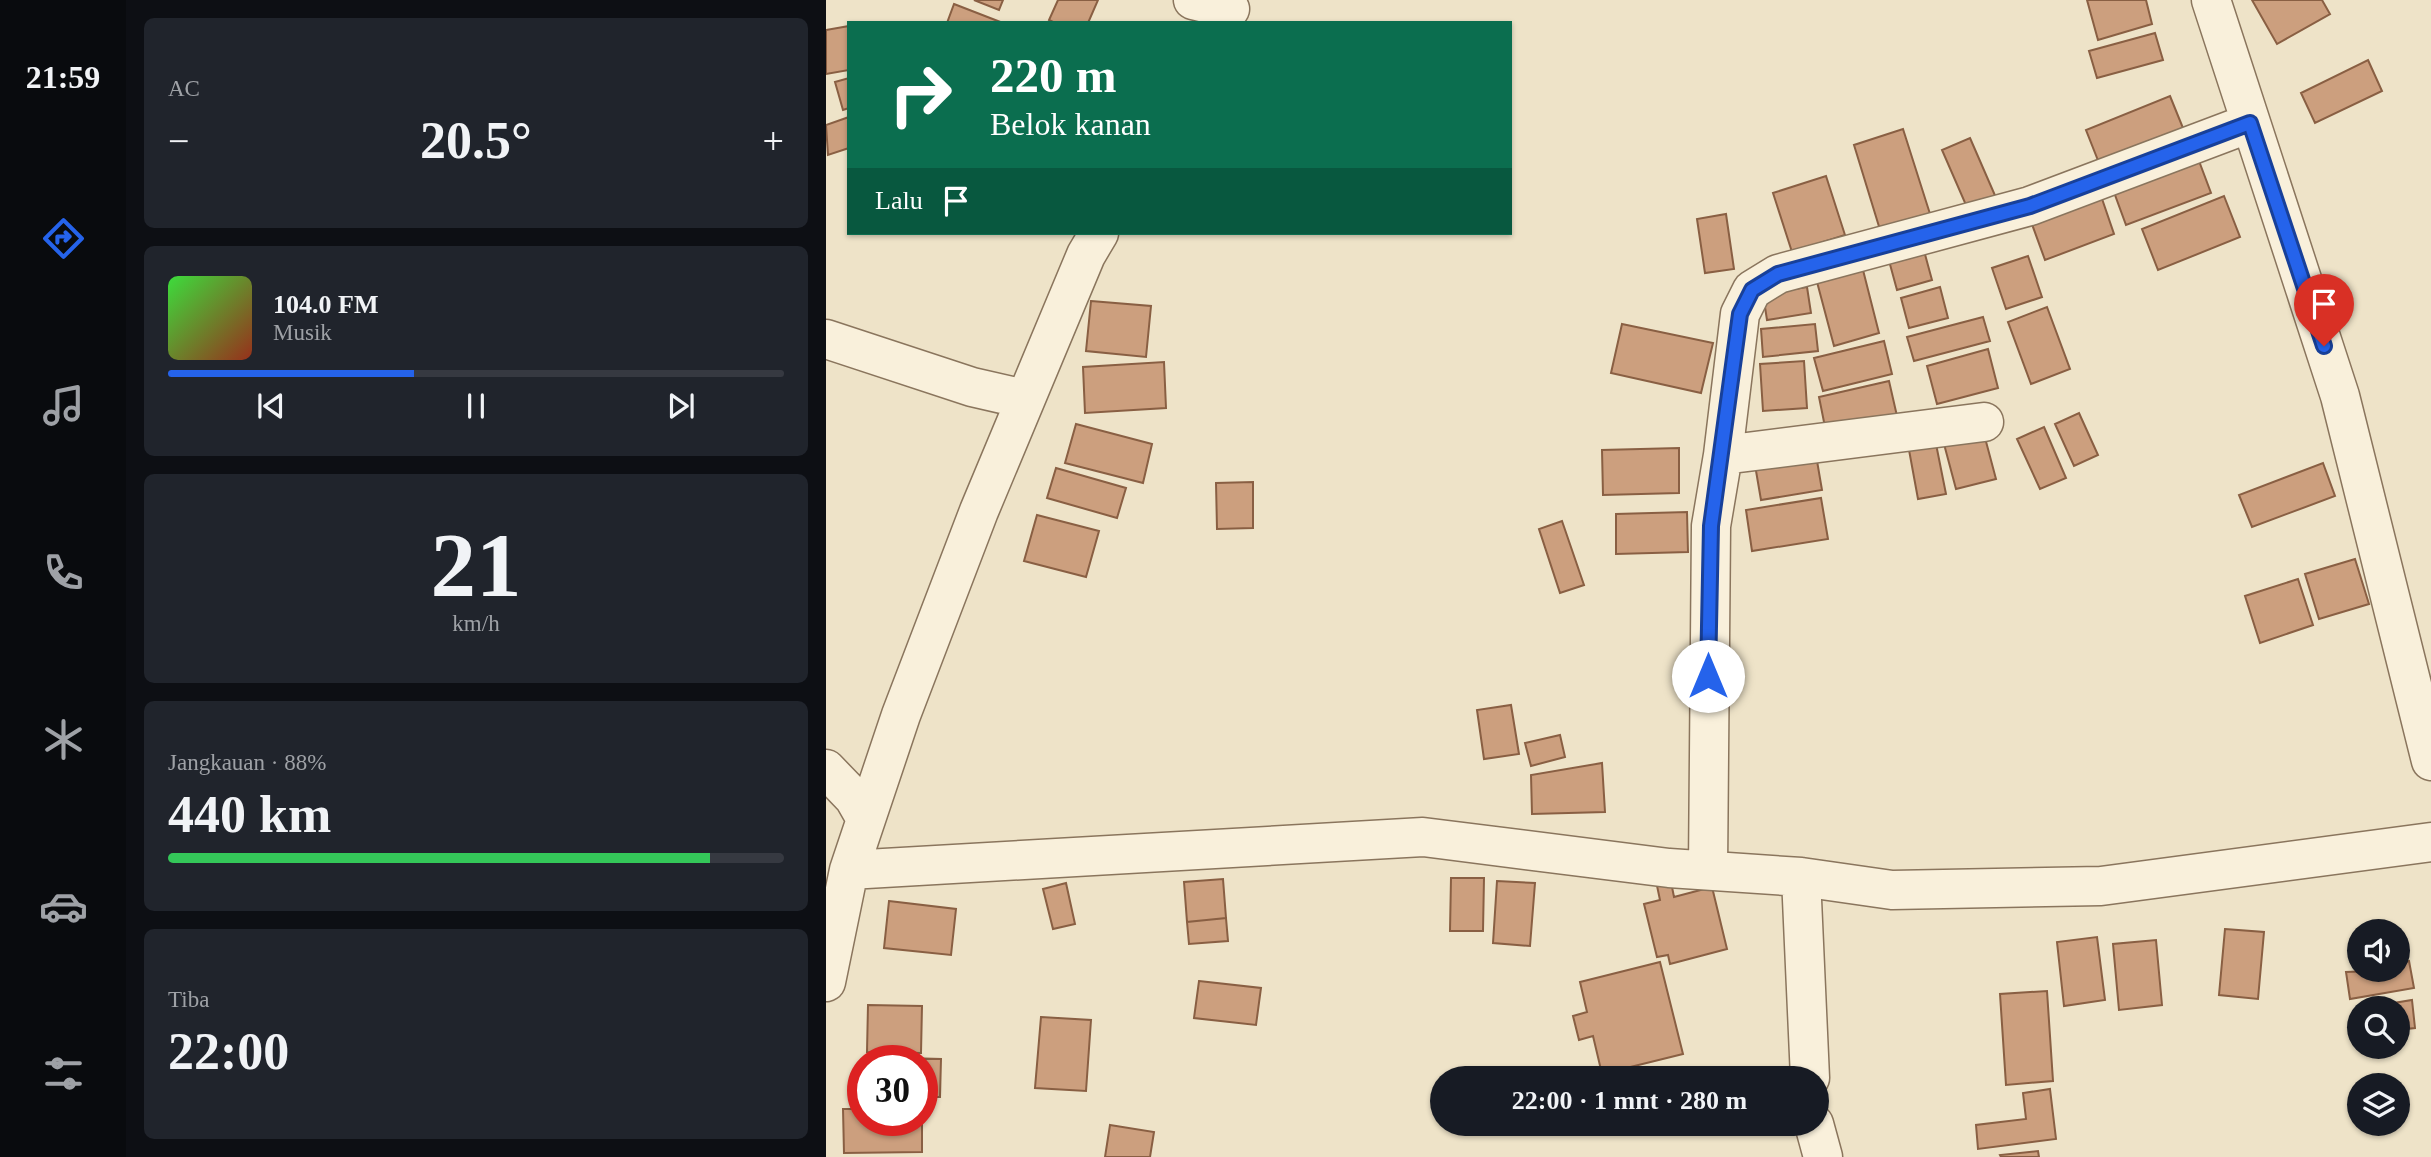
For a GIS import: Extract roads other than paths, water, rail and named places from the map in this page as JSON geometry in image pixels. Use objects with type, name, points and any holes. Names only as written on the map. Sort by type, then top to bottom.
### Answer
[{"type":"street","points":[[1193,0],[1229,11]]},
{"type":"street","points":[[2211,0],[2340,396],[2431,761]]},
{"type":"street","points":[[1708,870],[1711,526],[1723,455],[1740,314],[1752,290],[1778,274],[2030,206],[2250,123]]},
{"type":"street","points":[[826,982],[849,870],[906,702],[1024,399],[1086,255],[1098,235]]},
{"type":"street","points":[[826,339],[972,387],[1024,399]]},
{"type":"street","points":[[1723,455],[1984,422]]},
{"type":"street","points":[[826,769],[854,798],[866,819]]},
{"type":"street","points":[[849,870],[1423,837],[1708,870],[1801,877],[1892,890],[2101,886],[2431,842]]},
{"type":"street","points":[[1801,877],[1809,1066]]},
{"type":"street","points":[[1817,1136],[1823,1157]]}]
